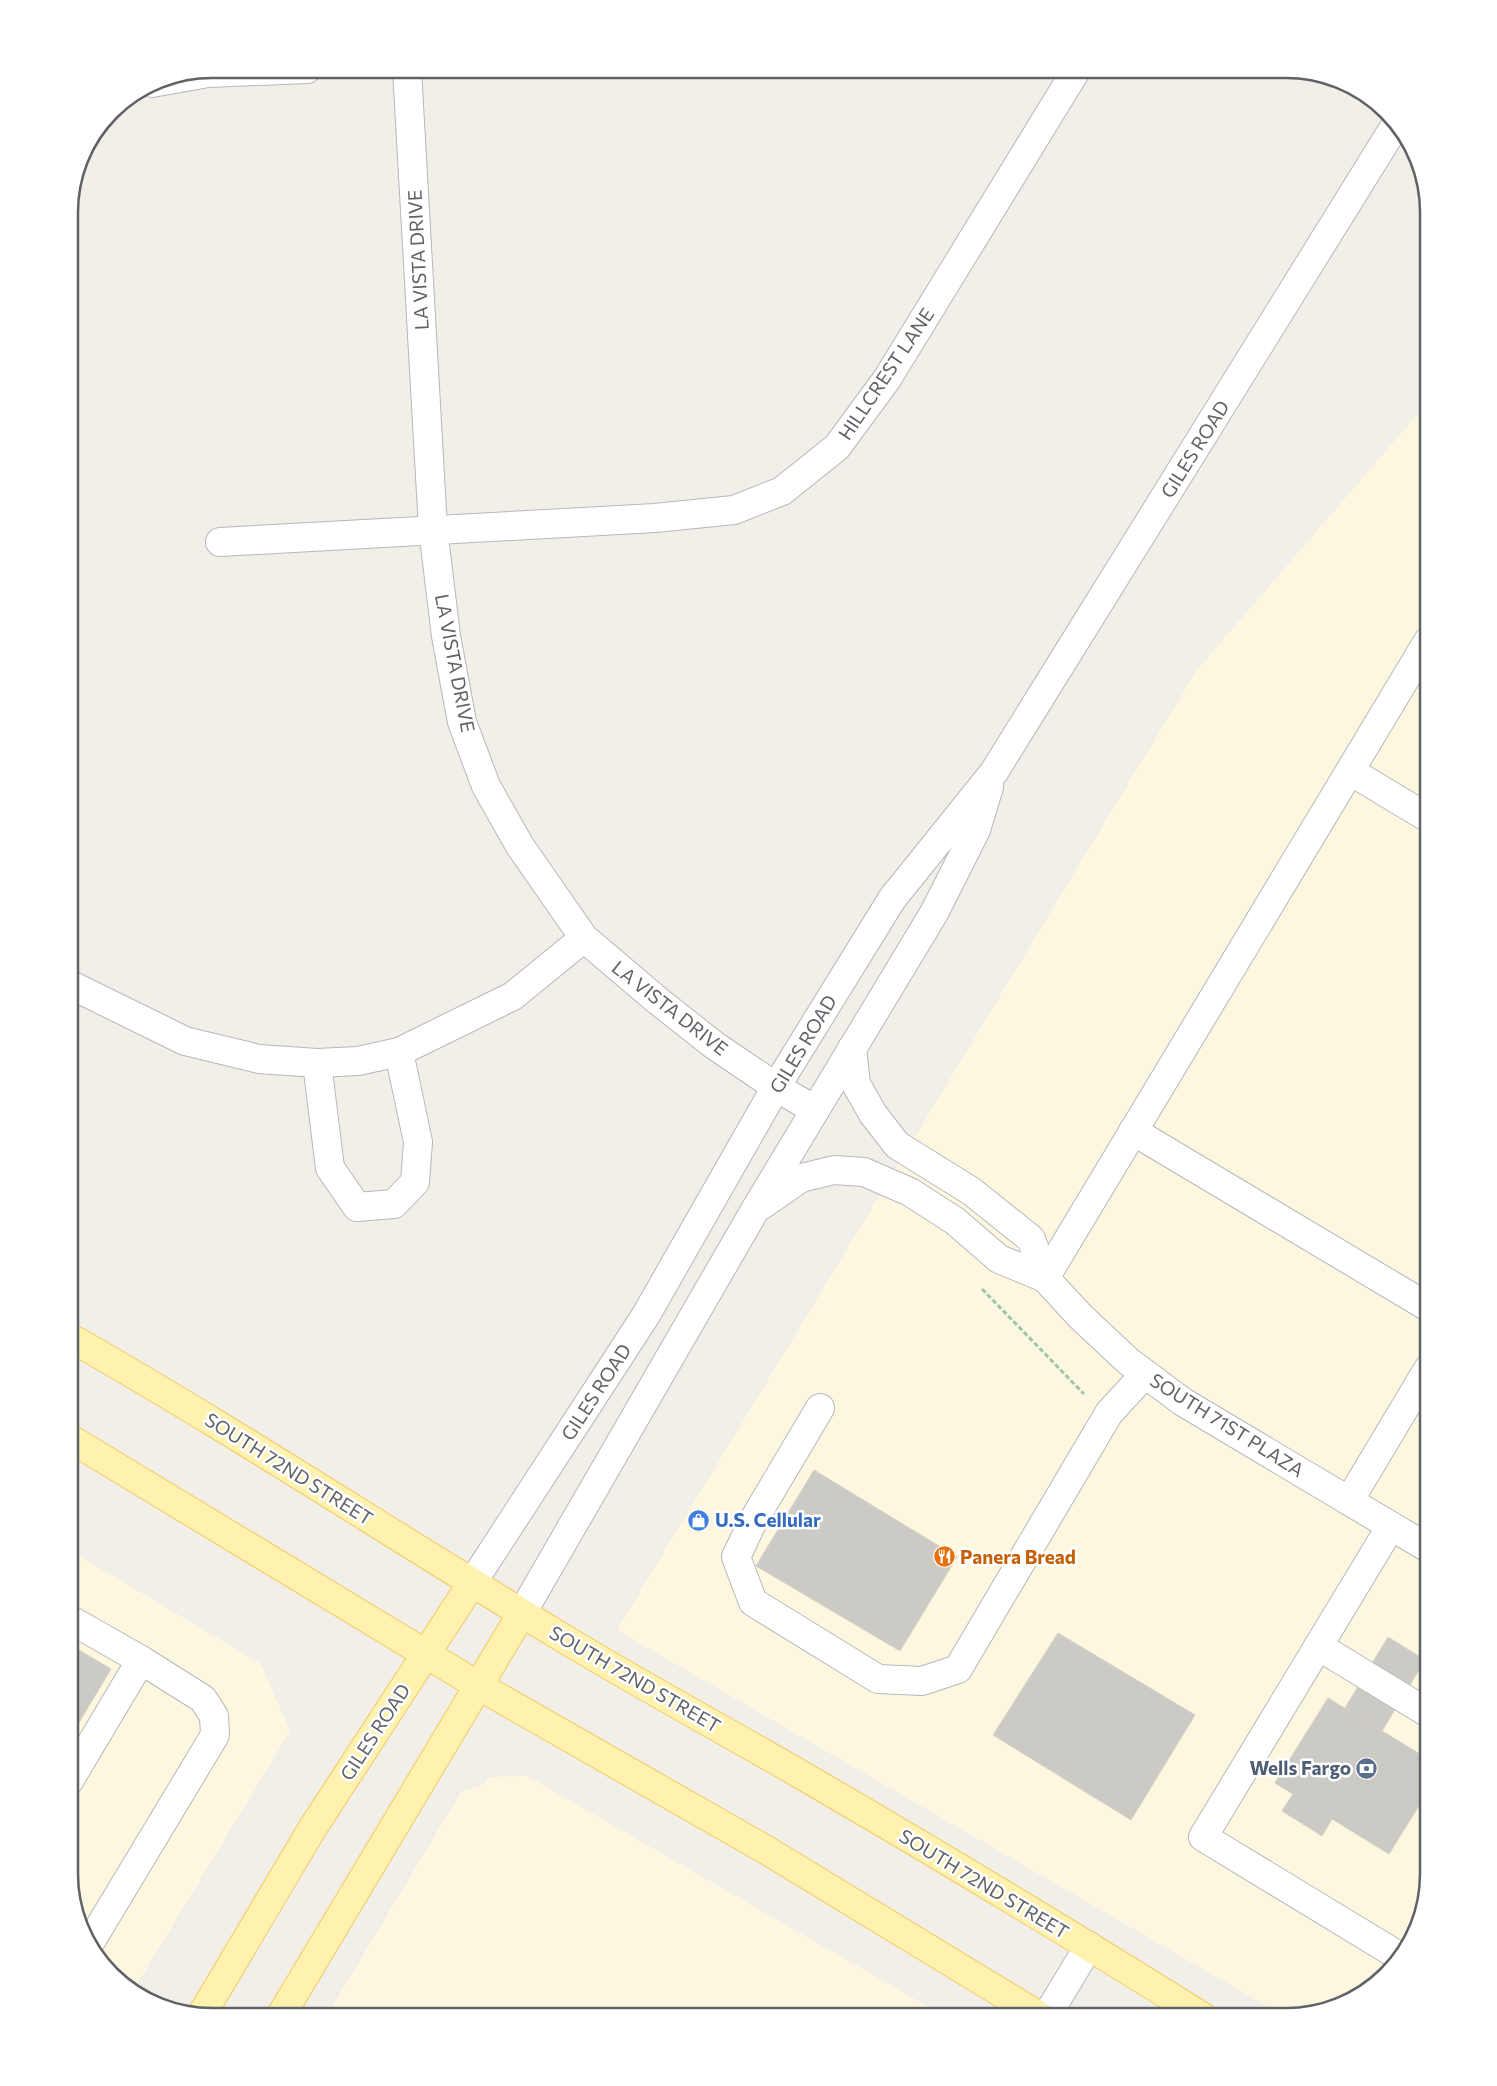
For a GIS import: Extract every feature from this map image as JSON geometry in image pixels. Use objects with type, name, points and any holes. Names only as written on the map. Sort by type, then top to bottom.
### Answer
[{"type":"main road","name":"SOUTH 72ND STREET","points":[[78,1341],[174,1396],[472,1583],[1090,1946],[1189,2008]]},
{"type":"main road","points":[[78,1443],[478,1686],[768,1851],[1027,2008]]},
{"type":"main road","name":"GILES ROAD","points":[[206,2008],[312,1829],[472,1583]]},
{"type":"main road","name":"GILES ROAD","points":[[285,2008],[522,1613]]},
{"type":"street","name":"LA VISTA DRIVE","points":[[408,78],[433,529],[446,636],[462,722],[486,786],[515,837],[584,938],[685,1022],[776,1088],[815,1110]]},
{"type":"street","name":"HILLCREST LANE","points":[[220,542],[655,518],[734,510],[782,491],[837,447],[887,379],[1071,78]]},
{"type":"street","name":"GILES ROAD","points":[[472,1583],[646,1315],[776,1088],[892,900],[994,772],[1393,131]]},
{"type":"street","points":[[1045,1278],[1420,655]]},
{"type":"street","points":[[1350,771],[1420,813]]},
{"type":"street","name":"GILES ROAD","points":[[522,1613],[754,1210],[934,913],[976,830],[994,772]]},
{"type":"street","points":[[78,988],[185,1041],[259,1059],[317,1063],[358,1061],[399,1052],[512,996],[584,938]]},
{"type":"street","name":"SOUTH 71ST PLAZA","points":[[852,1048],[856,1084],[873,1114],[897,1144],[971,1191],[1031,1239],[1045,1278],[1080,1316],[1128,1361],[1183,1402],[1420,1543]]},
{"type":"street","points":[[317,1063],[330,1168],[357,1207],[394,1204],[415,1182],[418,1142],[399,1052]]},
{"type":"street","points":[[1133,1131],[1420,1302]]},
{"type":"street","name":"SOUTH 71ST PLAZA","points":[[754,1210],[800,1178],[834,1170],[864,1172],[910,1192],[955,1221],[999,1259],[1045,1278]]},
{"type":"street","points":[[820,1408],[753,1521],[736,1558],[753,1602],[878,1679],[922,1681],[958,1669],[1109,1413],[1145,1374]]},
{"type":"street","points":[[1349,1501],[1420,1382]]},
{"type":"street","points":[[1391,1526],[1203,1837],[1394,1953]]},
{"type":"street","points":[[78,1624],[141,1660],[203,1699],[214,1716],[215,1735],[93,1937]]},
{"type":"street","points":[[1318,1646],[1420,1707]]},
{"type":"street","points":[[78,1766],[141,1660]]},
{"type":"street","points":[[1052,2008],[1090,1946]]},
{"type":"path","points":[[978,1284],[1090,1400]]},
{"type":"shaded area","points":[[1420,411],[1420,1874],[1415,1909],[1402,1941],[1392,1956],[1367,1981],[1352,1991],[1320,2004],[1303,2007],[1270,2008],[617,1630],[1197,670]]},
{"type":"shaded area","points":[[78,1555],[261,1664],[290,1731],[136,1985],[111,1963],[95,1941],[82,1909],[79,1892]]},
{"type":"shaded area","points":[[527,1776],[930,2008],[331,2008],[461,1792],[486,1783],[488,1777]]},
{"type":"building","points":[[814,1470],[957,1557],[900,1651],[756,1566]]},
{"type":"building","points":[[1058,1633],[1195,1715],[1131,1820],[993,1735]]},
{"type":"building","points":[[1388,1637],[1420,1657],[1420,1668],[1382,1731],[1345,1708]]},
{"type":"building","points":[[78,1649],[111,1669],[78,1724]]},
{"type":"building","points":[[1328,1698],[1420,1754],[1420,1804],[1389,1854],[1332,1819],[1322,1836],[1282,1811],[1293,1794],[1275,1783]]},
{"type":"place","name":"U.S. Cellular","points":[[699,1520]]},
{"type":"place","name":"Panera Bread","points":[[944,1557]]},
{"type":"place","name":"Wells Fargo","points":[[1367,1768]]}]
